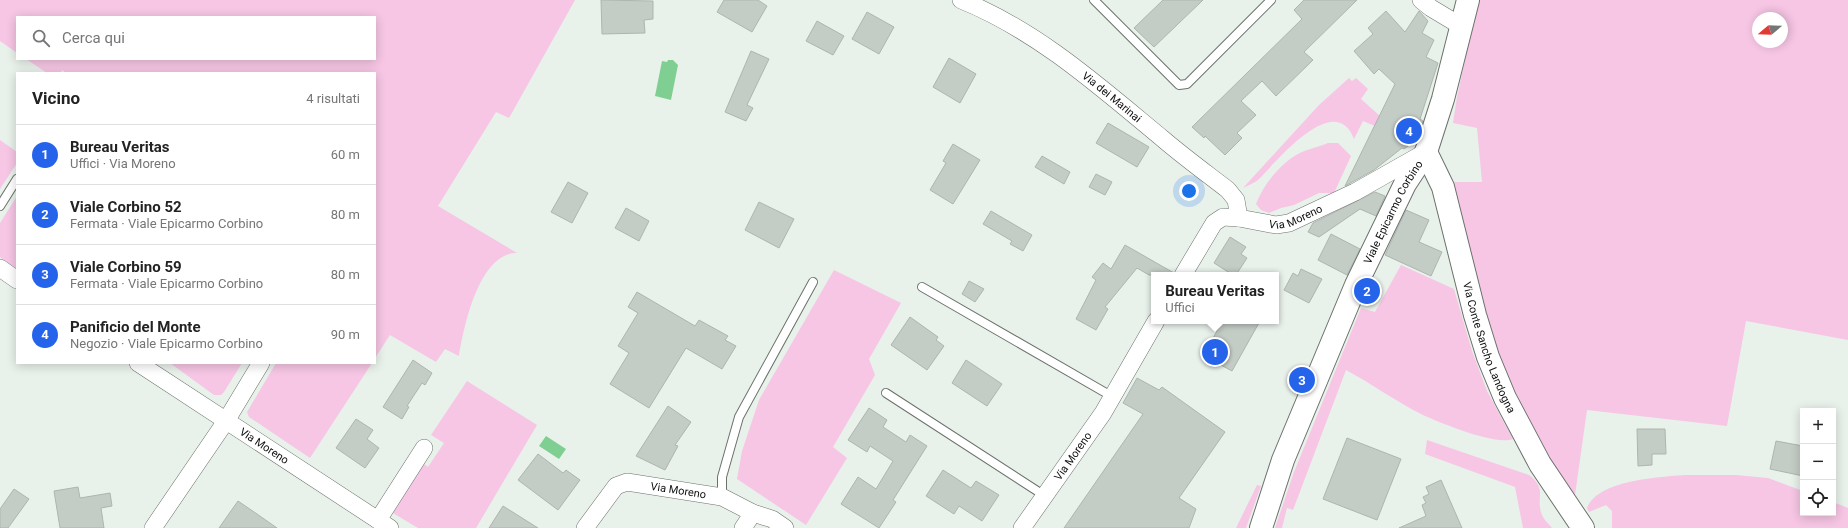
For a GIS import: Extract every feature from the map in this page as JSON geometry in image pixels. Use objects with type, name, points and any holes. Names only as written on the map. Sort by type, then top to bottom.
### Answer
[{"type":"main road","name":"Viale Epicarmo Corbino","points":[[1261,528],[1283,460],[1356,285],[1397,179],[1426,152],[1443,99],[1468,0]]},
{"type":"main road","name":"Via Conte Sancho Landogna","points":[[1426,152],[1443,187],[1475,315],[1488,357],[1505,398],[1540,464],[1580,527]]},
{"type":"street","name":"Via dei Marinai","points":[[961,0],[987,11],[1033,37],[1101,87],[1164,140],[1228,190],[1236,200],[1239,218]]},
{"type":"street","points":[[1421,0],[1431,8],[1461,26]]},
{"type":"street","name":"Via Moreno","points":[[1185,272],[1214,223],[1223,217],[1239,218],[1276,225],[1289,223],[1355,192],[1397,179]]},
{"type":"street","points":[[0,268],[16,279]]},
{"type":"street","name":"Via Moreno","points":[[1022,528],[1113,397],[1154,324]]},
{"type":"street","name":"Via Moreno","points":[[140,364],[385,526]]},
{"type":"street","points":[[153,528],[226,421],[260,364]]},
{"type":"street","points":[[385,526],[424,448]]},
{"type":"street","name":"Via Moreno","points":[[585,528],[616,486],[626,482],[722,497],[753,513],[772,519],[785,528]]},
{"type":"street","points":[[743,528],[753,513]]},
{"type":"lane","points":[[1094,0],[1179,86],[1187,84],[1271,0]]},
{"type":"lane","points":[[0,206],[16,181]]},
{"type":"lane","points":[[722,497],[722,476],[739,416],[813,282]]},
{"type":"lane","points":[[922,287],[1113,397]]},
{"type":"lane","points":[[886,392],[1045,496]]},
{"type":"shaded area","points":[[0,0],[575,0],[509,118],[496,112],[438,206],[517,253],[504,256],[493,265],[483,278],[470,310],[459,356],[445,349],[436,362],[390,335],[376,356],[376,72],[65,72],[62,70],[61,72],[46,72],[28,60],[376,60],[376,16],[16,16],[16,52],[0,41]]},
{"type":"shaded area","points":[[1478,0],[1848,0],[1848,340],[1746,321],[1727,426],[1587,410],[1575,495],[1565,486],[1535,437],[1513,392],[1487,330],[1452,182],[1482,182],[1477,128],[1453,123],[1457,97]]},
{"type":"shaded area","points":[[668,60],[673,60],[678,65],[671,100],[655,96],[662,61],[667,62]]},
{"type":"shaded area","points":[[1349,78],[1352,81],[1356,78],[1368,89],[1361,99],[1380,116],[1375,126],[1363,121],[1354,139],[1345,126],[1334,122],[1320,125],[1292,146],[1257,180],[1243,188],[1319,105]]},
{"type":"shaded area","points":[[0,140],[16,151],[16,165],[0,189]]},
{"type":"shaded area","points":[[1328,143],[1338,143],[1351,156],[1335,191],[1339,193],[1319,193],[1294,205],[1269,213],[1261,210],[1256,204],[1259,197],[1268,182],[1285,163],[1298,154]]},
{"type":"shaded area","points":[[16,198],[16,268],[0,257],[0,223]]},
{"type":"shaded area","points":[[1401,265],[1454,289],[1472,351],[1487,391],[1513,439],[1505,440],[1482,437],[1431,419],[1346,370],[1293,510],[1287,508],[1282,528],[1275,528],[1294,472],[1361,308],[1375,312]]},
{"type":"shaded area","points":[[834,270],[901,303],[869,359],[875,375],[833,447],[847,458],[806,525],[737,479],[742,451],[759,400]]},
{"type":"shaded area","points":[[171,364],[241,364],[224,392],[221,395],[214,395]]},
{"type":"shaded area","points":[[275,364],[371,364],[310,458],[249,417],[247,412]]},
{"type":"shaded area","points":[[467,381],[537,425],[476,528],[418,528],[393,513],[424,464],[428,467],[444,443],[431,435]]},
{"type":"shaded area","points":[[546,436],[566,449],[559,459],[539,446]]},
{"type":"shaded area","points":[[1427,440],[1529,475],[1535,480],[1540,489],[1540,509],[1545,520],[1552,528],[1523,528],[1515,487],[1425,454]]},
{"type":"shaded area","points":[[1685,475],[1736,475],[1768,478],[1800,490],[1800,516],[1836,516],[1836,503],[1848,508],[1848,528],[1612,528],[1612,511],[1606,505],[1589,512],[1587,508],[1593,499],[1603,491],[1630,482]]},
{"type":"shaded area","points":[[1257,485],[1261,486],[1246,528],[1236,528]]},
{"type":"building","points":[[601,0],[653,1],[653,19],[644,20],[645,33],[602,34]]},
{"type":"building","points":[[724,0],[758,0],[767,6],[752,32],[717,12]]},
{"type":"building","points":[[1163,0],[1203,0],[1154,47],[1134,28]]},
{"type":"building","points":[[1304,0],[1357,0],[1304,52],[1313,60],[1276,96],[1262,81],[1241,101],[1256,115],[1237,133],[1242,138],[1225,155],[1205,136],[1204,138],[1192,127],[1302,19],[1294,10]]},
{"type":"building","points":[[1386,11],[1405,32],[1419,11],[1428,21],[1422,33],[1434,40],[1426,57],[1438,63],[1420,119],[1423,121],[1416,140],[1404,149],[1402,148],[1374,170],[1345,186],[1395,84],[1379,69],[1374,74],[1354,51],[1373,34],[1368,28]]},
{"type":"building","points":[[867,12],[894,27],[879,54],[852,39]]},
{"type":"building","points":[[817,21],[844,36],[833,55],[806,41]]},
{"type":"building","points":[[751,51],[769,59],[747,105],[753,108],[746,121],[725,112]]},
{"type":"building","points":[[949,58],[976,74],[960,103],[933,87]]},
{"type":"building","points":[[1108,123],[1149,147],[1137,167],[1096,143]]},
{"type":"building","points":[[953,144],[980,160],[953,204],[930,190],[946,163],[943,161]]},
{"type":"building","points":[[1042,156],[1070,172],[1064,184],[1035,167]]},
{"type":"building","points":[[1096,174],[1112,182],[1105,195],[1089,187]]},
{"type":"building","points":[[568,182],[588,193],[572,223],[551,212]]},
{"type":"building","points":[[1375,192],[1385,196],[1376,216],[1360,209],[1319,237],[1308,232],[1313,223]]},
{"type":"building","points":[[759,202],[794,219],[779,248],[745,230]]},
{"type":"building","points":[[626,208],[649,221],[639,241],[615,228]]},
{"type":"building","points":[[1406,210],[1429,220],[1419,242],[1442,252],[1431,276],[1385,255]]},
{"type":"building","points":[[991,211],[1032,235],[1023,251],[1010,244],[1012,241],[983,224]]},
{"type":"building","points":[[1331,234],[1360,249],[1347,275],[1318,260]]},
{"type":"building","points":[[1230,237],[1246,247],[1241,254],[1247,258],[1238,272],[1228,272],[1214,263]]},
{"type":"building","points":[[1125,245],[1172,272],[1151,272],[1151,275],[1149,275],[1137,268],[1105,307],[1108,309],[1096,330],[1076,319],[1096,280],[1092,277],[1103,263],[1111,269]]},
{"type":"building","points":[[1301,269],[1322,279],[1309,303],[1284,290],[1293,273],[1298,276]]},
{"type":"building","points":[[969,281],[984,289],[975,302],[962,294]]},
{"type":"building","points":[[637,292],[695,326],[699,320],[728,336],[725,340],[736,346],[722,369],[686,348],[649,408],[610,384],[629,353],[618,346],[638,313],[628,307]]},
{"type":"building","points":[[910,317],[938,337],[936,340],[944,346],[927,370],[891,345]]},
{"type":"building","points":[[1220,324],[1258,324],[1232,371],[1204,356]]},
{"type":"building","points":[[413,360],[432,373],[425,385],[422,383],[407,406],[409,407],[402,419],[383,407]]},
{"type":"building","points":[[966,360],[1002,384],[987,406],[952,383]]},
{"type":"building","points":[[1137,378],[1159,390],[1162,387],[1225,432],[1179,498],[1196,509],[1189,528],[1064,528],[1143,414],[1123,403]]},
{"type":"building","points":[[668,406],[691,422],[675,445],[678,446],[665,470],[636,456]]},
{"type":"building","points":[[869,408],[887,420],[883,427],[906,442],[910,435],[927,446],[893,500],[896,502],[879,528],[841,504],[858,477],[876,489],[893,461],[870,446],[867,452],[848,440]]},
{"type":"building","points":[[356,419],[373,430],[367,439],[379,448],[365,468],[336,448]]},
{"type":"building","points":[[1637,429],[1665,429],[1666,454],[1652,454],[1652,465],[1638,466]]},
{"type":"building","points":[[1347,438],[1401,459],[1377,520],[1323,499]]},
{"type":"building","points":[[1776,441],[1800,445],[1800,475],[1770,469]]},
{"type":"building","points":[[538,454],[563,473],[566,470],[580,480],[558,510],[518,480]]},
{"type":"building","points":[[943,470],[971,488],[976,481],[999,495],[982,521],[959,506],[954,514],[926,496]]},
{"type":"building","points":[[1441,480],[1462,528],[1399,528],[1426,516],[1422,505],[1426,503],[1423,497],[1429,494],[1426,487]]},
{"type":"building","points":[[78,487],[80,498],[110,493],[112,506],[101,508],[104,528],[60,528],[54,491]]},
{"type":"building","points":[[14,489],[29,499],[8,528],[0,528],[0,509]]},
{"type":"building","points":[[238,501],[257,514],[277,528],[219,528]]},
{"type":"building","points":[[503,506],[538,528],[489,528]]},
{"type":"place","name":"Panificio del Monte","points":[[1409,131]]},
{"type":"place","name":"Viale Corbino 52","points":[[1367,291]]},
{"type":"place","name":"Bureau Veritas","points":[[1215,352]]},
{"type":"place","name":"Viale Corbino 59","points":[[1302,380]]}]
